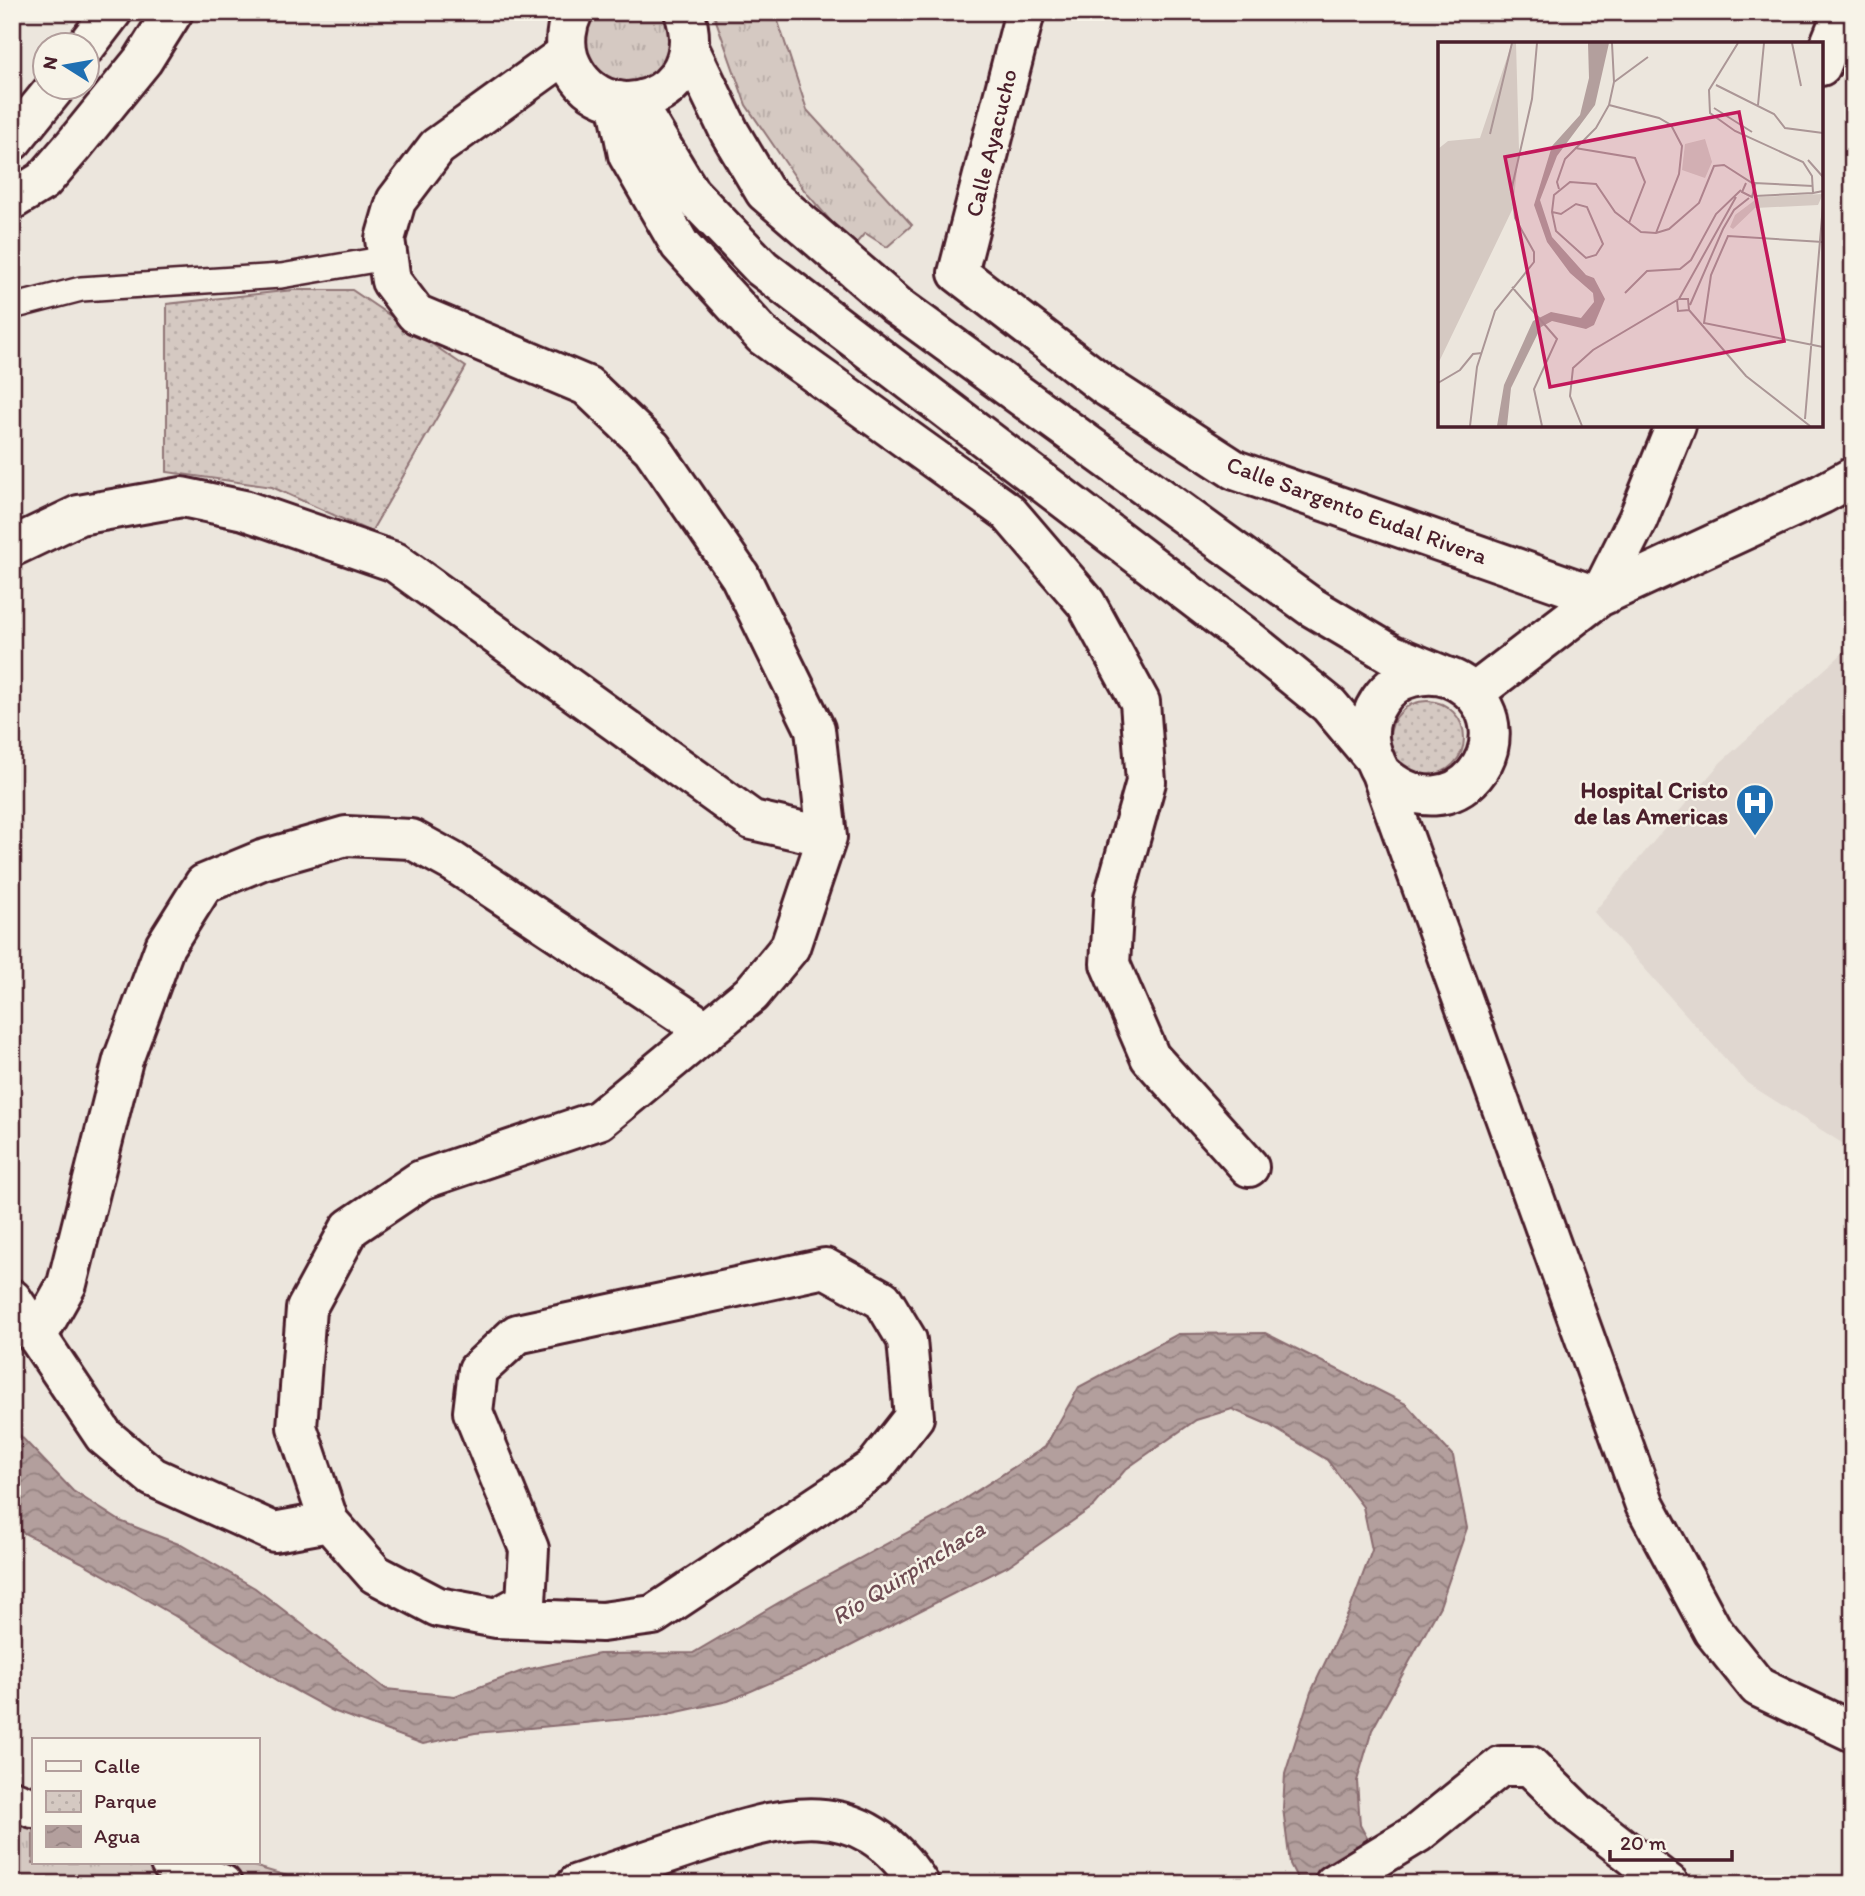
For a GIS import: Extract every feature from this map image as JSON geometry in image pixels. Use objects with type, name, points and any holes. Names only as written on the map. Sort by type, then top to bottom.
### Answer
[{"type":"main road","points":[[97,32],[112,12]]},
{"type":"main road","points":[[12,200],[43,181],[74,145],[143,61],[173,12]]},
{"type":"main road","points":[[573,12],[566,35],[567,53],[573,71],[584,85],[600,95],[626,101],[654,96],[671,85],[683,69],[690,50],[690,29],[684,12]]},
{"type":"main road","name":"Calle Ayacucho","points":[[958,273],[1025,12]]},
{"type":"main road","points":[[1823,61],[1843,12]]},
{"type":"main road","points":[[626,101],[690,193],[762,268],[1244,636],[1329,705],[1396,787],[1433,797],[1452,792],[1469,781],[1482,766],[1489,748],[1490,728],[1485,709],[1459,684],[1391,654],[1310,606],[897,306],[765,192],[730,133],[690,50]]},
{"type":"main road","points":[[497,1618],[526,1601],[529,1549],[473,1412],[478,1370],[517,1334],[825,1268],[883,1300],[907,1340],[914,1417],[874,1468],[653,1615],[602,1622],[497,1618],[438,1607],[375,1574],[329,1522],[297,1427],[306,1308],[350,1228],[421,1180],[599,1121],[751,994],[790,947],[827,837],[815,729],[740,576],[652,448],[587,386],[416,314],[391,281],[385,239],[396,201],[437,147],[567,53]]},
{"type":"main road","points":[[626,101],[628,155],[680,245],[764,336],[1008,512],[1086,603],[1140,702],[1146,782],[1114,897],[1110,964],[1150,1057],[1249,1167]]},
{"type":"main road","points":[[12,141],[44,102]]},
{"type":"main road","name":"Calle Sargento Eudal Rivera","points":[[958,273],[1104,385],[1235,470],[1599,597]]},
{"type":"main road","points":[[1599,597],[1638,519],[1675,427]]},
{"type":"main road","points":[[1853,477],[1822,494],[1599,597],[1459,684],[1425,674],[1407,678],[1385,695],[1370,719],[1369,738],[1645,1505],[1713,1631],[1758,1687],[1853,1732]]},
{"type":"main road","points":[[12,547],[79,515],[182,497],[244,510],[395,562],[752,820],[827,837]]},
{"type":"main road","points":[[37,1336],[67,1284],[127,1047],[165,946],[204,884],[262,860],[346,836],[411,839],[453,862],[707,1031]]},
{"type":"main road","points":[[12,1299],[104,1436],[153,1477],[274,1532],[329,1522]]},
{"type":"main road","points":[[1334,1884],[1418,1833],[1500,1766],[1530,1766],[1579,1814],[1669,1884]]},
{"type":"main road","points":[[12,1800],[32,1808]]},
{"type":"main road","points":[[576,1884],[735,1831],[787,1818],[828,1819],[866,1829],[904,1859],[919,1884]]},
{"type":"main road","points":[[172,1864],[222,1884]]},
{"type":"lane","points":[[12,307],[81,289],[281,276],[387,258]]},
{"type":"shaded area","name":"Hospital Cristo de las Americas","points":[[1853,644],[1853,1150],[1747,1083],[1594,912],[1721,762]]},
{"type":"green space","points":[[595,12],[659,12],[669,28],[671,43],[667,58],[657,70],[644,79],[629,83],[613,81],[597,72],[584,42],[586,26]]},
{"type":"green space","points":[[713,12],[775,12],[807,110],[912,225],[887,247],[865,233],[853,247],[804,190],[746,105]]},
{"type":"green space","points":[[293,290],[352,290],[466,367],[371,532],[272,487],[167,472],[167,304]]},
{"type":"green space","points":[[1427,701],[1448,707],[1458,717],[1464,738],[1458,759],[1448,769],[1427,775],[1406,769],[1396,759],[1390,738],[1396,717],[1406,707]]},
{"type":"green space","points":[[12,1795],[32,1801],[32,1864],[246,1864],[314,1884],[12,1884]]},
{"type":"water","name":"Río Quirpinchaca","points":[[1265,1333],[1406,1404],[1453,1456],[1467,1528],[1440,1606],[1372,1730],[1357,1781],[1360,1825],[1387,1875],[1395,1884],[1300,1884],[1290,1864],[1283,1808],[1285,1774],[1311,1692],[1349,1612],[1372,1550],[1363,1507],[1327,1460],[1269,1425],[1232,1409],[1196,1420],[1126,1469],[1094,1506],[1008,1566],[823,1660],[728,1701],[659,1716],[475,1733],[423,1744],[333,1711],[81,1562],[12,1527],[12,1427],[73,1491],[120,1521],[181,1545],[255,1588],[386,1689],[455,1696],[525,1670],[599,1654],[693,1653],[790,1596],[938,1516],[1045,1447],[1079,1387],[1178,1334]]},
{"type":"place","name":"Hospital Cristo de las Americas","points":[[1755,837]]}]
